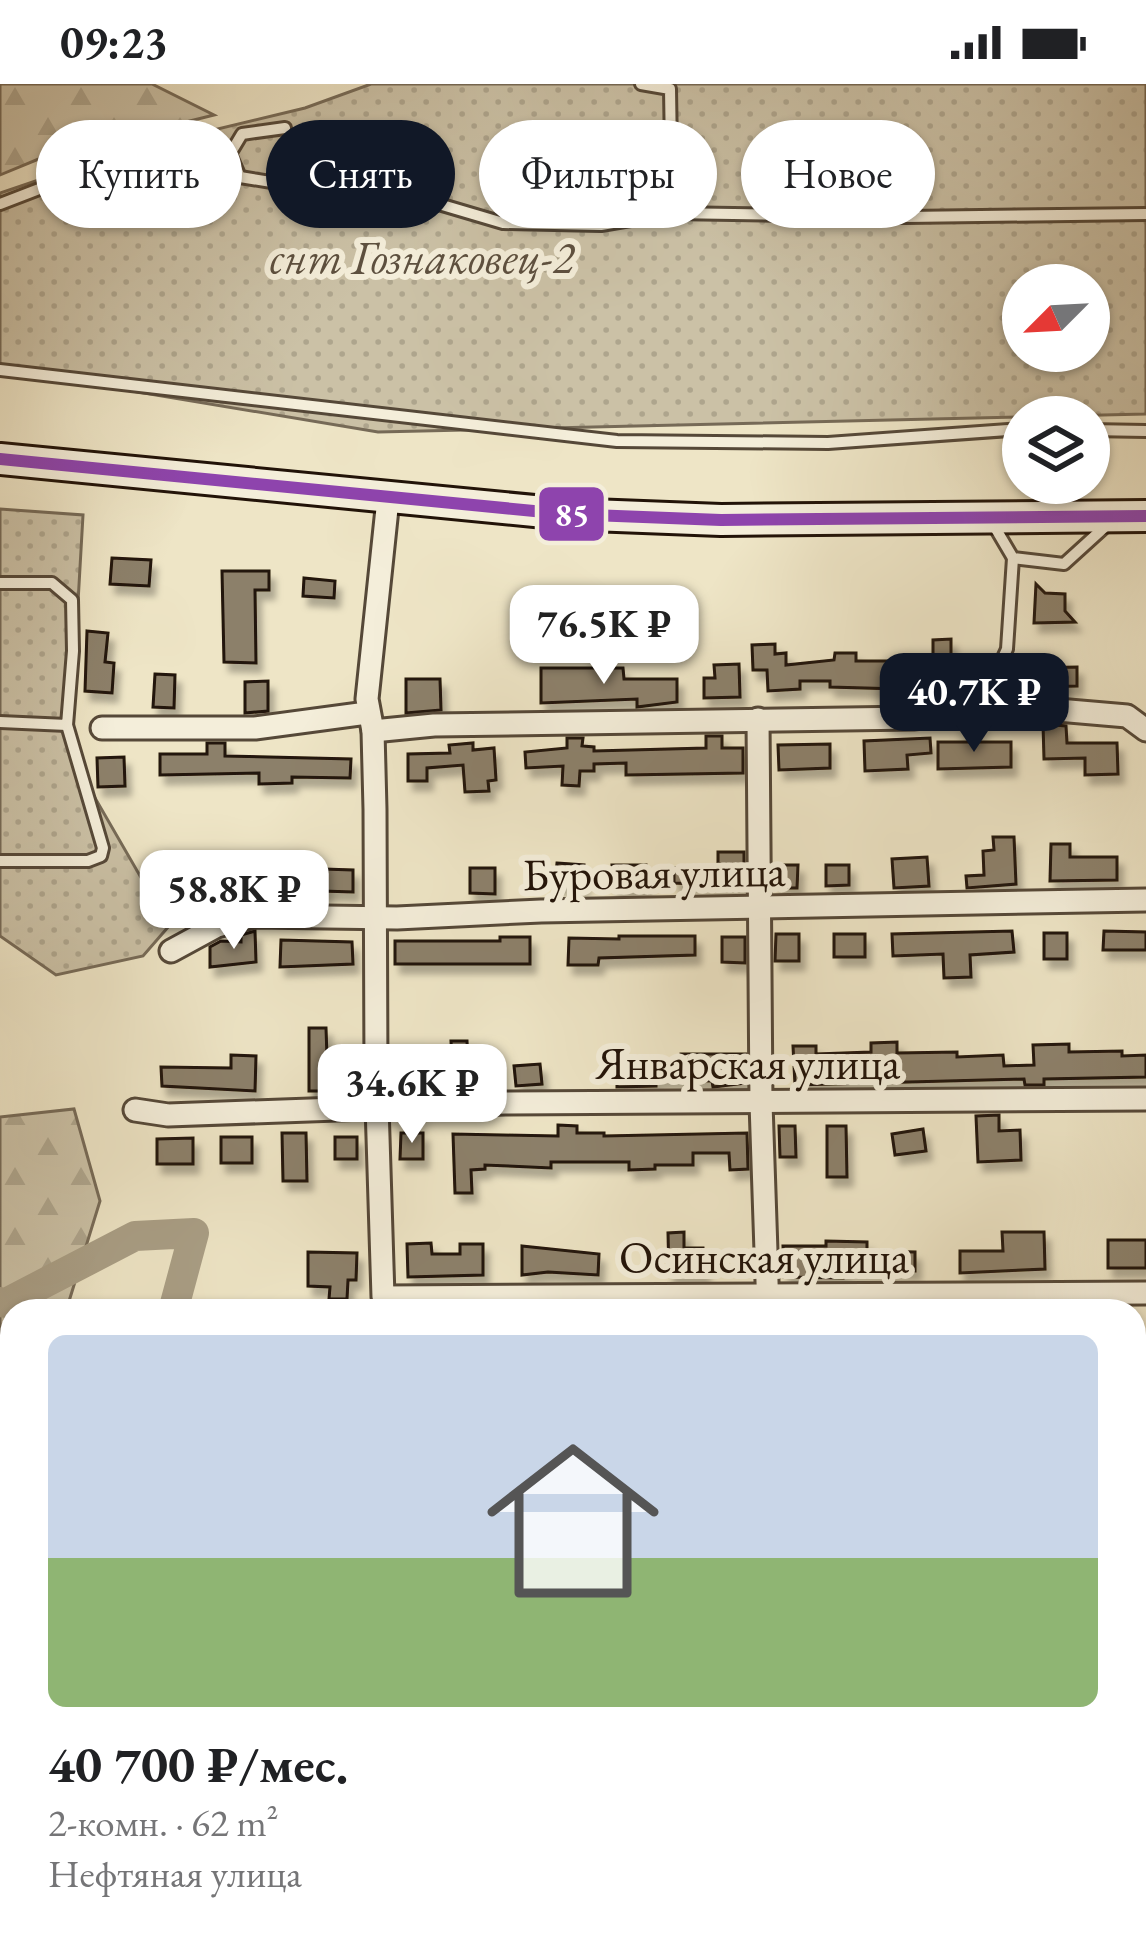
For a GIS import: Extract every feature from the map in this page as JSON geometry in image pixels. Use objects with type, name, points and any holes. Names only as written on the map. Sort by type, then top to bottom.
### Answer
[{"type":"main road","points":[[0,459],[565,514],[721,520],[1131,517]]},
{"type":"street","points":[[378,1107],[370,722],[388,499]]},
{"type":"street","points":[[102,728],[370,722],[691,724],[758,718],[913,718],[1024,707],[1087,710],[1143,726]]},
{"type":"street","points":[[758,718],[768,1299]]},
{"type":"street","name":"Буровая улица","points":[[171,951],[217,926],[254,916],[1146,900]]},
{"type":"street","name":"Январская улица","points":[[135,1110],[168,1114],[378,1107],[1146,1099]]},
{"type":"street","name":"Осинская улица","points":[[378,1107],[382,1298],[459,1299]]},
{"type":"street","name":"Осинская улица","points":[[919,1299],[1146,1293]]},
{"type":"lane","points":[[641,84],[670,89],[670,120]]},
{"type":"lane","points":[[242,177],[308,188],[388,189],[479,216]]},
{"type":"lane","points":[[0,204],[36,190]]},
{"type":"lane","points":[[717,215],[1146,214]]},
{"type":"lane","points":[[0,370],[617,442],[828,443],[1002,431]]},
{"type":"lane","points":[[1110,430],[1146,431]]},
{"type":"lane","points":[[979,711],[1007,650],[1013,558],[988,516]]},
{"type":"lane","points":[[1013,558],[1064,564],[1131,517]]},
{"type":"lane","points":[[0,583],[52,583],[72,600],[67,725],[103,848],[100,856],[88,861],[0,861]]},
{"type":"lane","points":[[0,722],[67,725]]},
{"type":"green space","points":[[0,84],[152,84],[214,115],[194,120],[36,120],[36,160],[0,175]]},
{"type":"green space","name":"снт Гознаковец-2","points":[[371,84],[1146,84],[1146,414],[1110,415],[1110,396],[1002,396],[1002,417],[378,432],[0,369],[0,193],[36,181],[36,228],[242,228],[242,123],[305,108]]},
{"type":"green space","points":[[0,509],[83,515],[71,725],[91,791],[169,926],[143,956],[56,975],[0,936]]},
{"type":"green space","points":[[74,1109],[100,1201],[70,1299],[0,1299],[0,1117]]},
{"type":"building","points":[[112,558],[151,560],[149,586],[110,584]]},
{"type":"building","points":[[222,571],[269,571],[269,590],[255,590],[256,663],[224,662]]},
{"type":"building","points":[[304,578],[335,581],[334,598],[303,596]]},
{"type":"building","points":[[1036,584],[1045,593],[1065,594],[1065,611],[1075,622],[1034,623]]},
{"type":"building","points":[[539,600],[566,600],[566,636],[538,636]]},
{"type":"building","points":[[593,601],[627,601],[627,631],[593,631]]},
{"type":"building","points":[[87,631],[108,633],[105,662],[114,663],[112,693],[85,691]]},
{"type":"building","points":[[951,639],[951,656],[980,655],[980,684],[975,694],[830,687],[830,681],[800,681],[800,689],[768,691],[767,670],[753,670],[752,645],[775,644],[775,654],[786,653],[786,665],[834,660],[835,653],[856,653],[856,661],[933,661],[933,640]]},
{"type":"building","points":[[739,664],[740,697],[704,698],[704,678],[715,678],[714,665]]},
{"type":"building","points":[[1077,667],[1077,686],[1028,687],[1028,668]]},
{"type":"building","points":[[541,668],[623,668],[624,679],[677,679],[677,702],[637,707],[637,699],[541,703]]},
{"type":"building","points":[[155,674],[175,675],[174,708],[153,707]]},
{"type":"building","points":[[406,679],[440,679],[441,710],[406,713]]},
{"type":"building","points":[[268,681],[268,711],[245,713],[245,682]]},
{"type":"building","points":[[1043,724],[1066,726],[1067,743],[1117,743],[1118,774],[1085,775],[1085,758],[1044,759]]},
{"type":"building","points":[[706,736],[722,736],[722,748],[743,748],[743,773],[626,775],[626,763],[594,764],[594,771],[580,771],[579,786],[562,785],[563,766],[526,768],[525,752],[567,748],[567,738],[583,738],[582,746],[594,747],[594,751],[706,748]]},
{"type":"building","points":[[930,738],[931,753],[907,755],[908,769],[865,771],[864,741]]},
{"type":"building","points":[[938,742],[1011,742],[1011,767],[938,769]]},
{"type":"building","points":[[207,743],[225,743],[225,756],[351,759],[350,778],[292,777],[292,783],[259,784],[259,773],[160,775],[160,754],[207,754]]},
{"type":"building","points":[[473,743],[473,750],[494,748],[496,780],[488,781],[489,791],[465,792],[463,765],[427,768],[427,781],[408,781],[408,754],[450,753],[449,745]]},
{"type":"building","points":[[830,744],[830,768],[779,770],[778,745]]},
{"type":"building","points":[[124,757],[125,786],[98,787],[97,758]]},
{"type":"building","points":[[993,837],[1014,837],[1016,884],[967,888],[966,876],[984,875],[983,851],[994,850]]},
{"type":"building","points":[[1051,844],[1070,844],[1070,857],[1117,857],[1117,880],[1050,881]]},
{"type":"building","points":[[718,852],[744,852],[744,886],[674,883],[674,868],[718,867]]},
{"type":"building","points":[[927,857],[929,886],[894,888],[892,859]]},
{"type":"building","points":[[557,863],[584,865],[583,887],[555,885]]},
{"type":"building","points":[[612,865],[646,865],[646,888],[613,889]]},
{"type":"building","points":[[777,865],[798,865],[797,888],[776,888]]},
{"type":"building","points":[[826,865],[849,865],[849,885],[826,886]]},
{"type":"building","points":[[470,868],[495,868],[495,894],[470,893]]},
{"type":"building","points":[[269,869],[296,870],[296,892],[269,891]]},
{"type":"building","points":[[323,869],[353,870],[353,892],[322,891]]},
{"type":"building","points":[[180,874],[185,895],[156,903],[144,884]]},
{"type":"building","points":[[255,931],[256,962],[210,967],[210,947],[221,941],[241,942],[241,935]]},
{"type":"building","points":[[1012,931],[1014,952],[970,955],[971,977],[944,978],[943,954],[893,956],[892,934]]},
{"type":"building","points":[[1104,931],[1146,932],[1146,950],[1103,950]]},
{"type":"building","points":[[1044,933],[1067,933],[1067,959],[1044,959]]},
{"type":"building","points":[[776,934],[799,934],[799,961],[775,961]]},
{"type":"building","points":[[834,934],[865,934],[865,957],[834,957]]},
{"type":"building","points":[[695,936],[695,955],[599,958],[598,965],[568,965],[569,938]]},
{"type":"building","points":[[500,937],[530,937],[530,964],[395,964],[395,941],[500,941]]},
{"type":"building","points":[[722,937],[745,937],[745,963],[722,962]]},
{"type":"building","points":[[281,940],[352,942],[353,964],[280,967]]},
{"type":"building","points":[[309,1028],[326,1028],[327,1057],[344,1057],[344,1068],[361,1068],[362,1091],[309,1091]]},
{"type":"building","points":[[451,1041],[467,1041],[468,1064],[483,1063],[484,1089],[394,1084],[394,1066],[452,1065]]},
{"type":"building","points":[[897,1042],[897,1053],[1003,1055],[1004,1066],[1034,1065],[1033,1045],[1069,1044],[1069,1052],[1122,1051],[1122,1056],[1146,1055],[1146,1077],[1044,1079],[1044,1085],[1025,1085],[1024,1079],[795,1085],[793,1046],[816,1046],[816,1054],[871,1052],[871,1043]]},
{"type":"building","points":[[681,1054],[746,1054],[746,1083],[713,1087],[712,1081],[656,1080],[656,1086],[617,1087],[617,1063],[681,1063]]},
{"type":"building","points":[[231,1055],[256,1056],[255,1091],[162,1086],[161,1067],[231,1068]]},
{"type":"building","points":[[540,1064],[542,1084],[516,1086],[514,1066]]},
{"type":"building","points":[[999,1115],[999,1131],[1020,1130],[1021,1160],[978,1162],[976,1116]]},
{"type":"building","points":[[558,1125],[604,1136],[747,1133],[748,1169],[730,1170],[729,1153],[693,1153],[693,1165],[655,1165],[655,1169],[629,1170],[629,1162],[551,1162],[551,1168],[485,1165],[485,1169],[471,1170],[472,1193],[455,1193],[453,1134],[558,1136]]},
{"type":"building","points":[[779,1126],[795,1126],[796,1157],[780,1157]]},
{"type":"building","points":[[827,1126],[846,1126],[847,1177],[827,1177]]},
{"type":"building","points":[[923,1129],[926,1151],[895,1155],[892,1134]]},
{"type":"building","points":[[282,1133],[306,1133],[307,1181],[283,1181]]},
{"type":"building","points":[[401,1133],[423,1133],[423,1159],[400,1159]]},
{"type":"building","points":[[221,1137],[252,1137],[252,1163],[221,1163]]},
{"type":"building","points":[[335,1137],[357,1137],[357,1159],[335,1159]]},
{"type":"building","points":[[193,1138],[193,1164],[157,1164],[157,1139]]},
{"type":"building","points":[[684,1232],[684,1248],[703,1248],[704,1275],[669,1275],[668,1233]]},
{"type":"building","points":[[1002,1232],[1044,1232],[1045,1269],[960,1273],[960,1251],[1003,1251]]},
{"type":"building","points":[[1108,1240],[1146,1240],[1146,1268],[1108,1268]]},
{"type":"building","points":[[826,1241],[867,1242],[867,1251],[915,1252],[915,1271],[843,1271],[843,1278],[784,1277],[783,1246],[826,1246]]},
{"type":"building","points":[[431,1243],[432,1254],[460,1254],[460,1244],[483,1244],[483,1275],[408,1277],[407,1244]]},
{"type":"building","points":[[522,1246],[599,1254],[598,1275],[522,1275]]},
{"type":"building","points":[[308,1252],[357,1253],[356,1280],[348,1280],[347,1299],[329,1299],[330,1287],[308,1286]]},
{"type":"waterway","points":[[14,1299],[135,1236],[194,1233],[176,1299]]},
{"type":"transit line","name":"85","points":[[0,459],[565,514],[721,520],[1146,516]]}]
